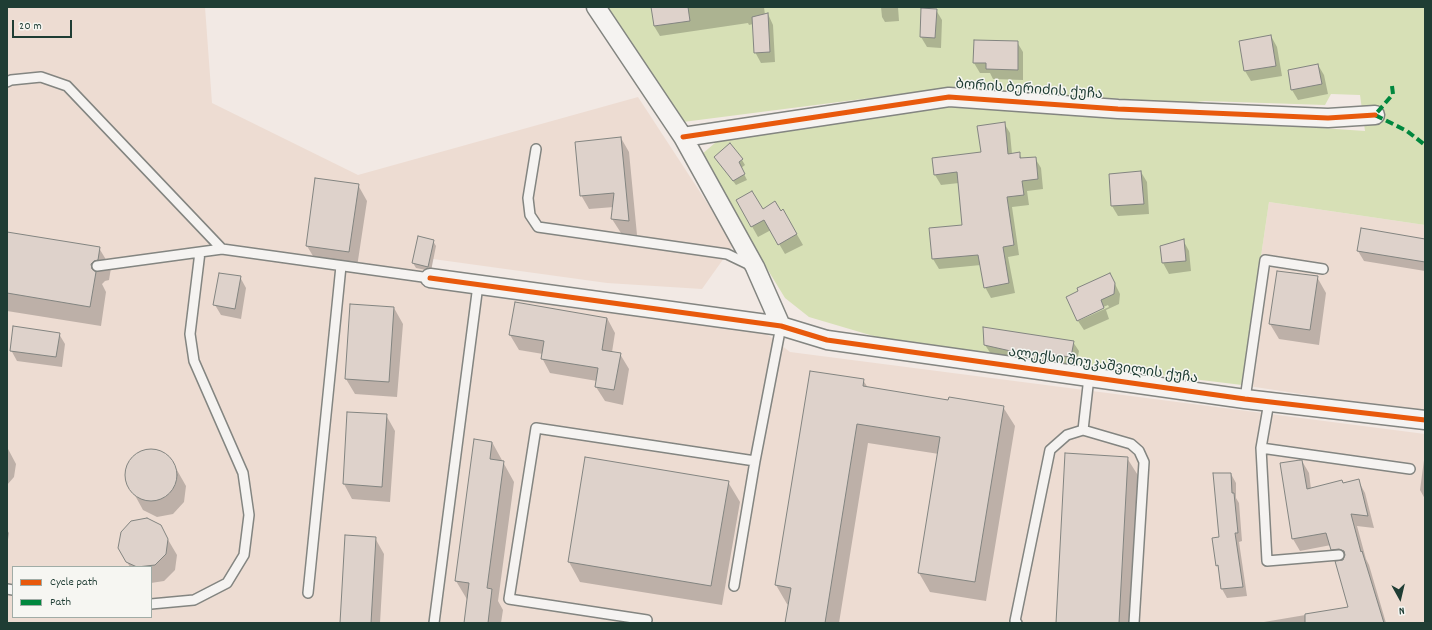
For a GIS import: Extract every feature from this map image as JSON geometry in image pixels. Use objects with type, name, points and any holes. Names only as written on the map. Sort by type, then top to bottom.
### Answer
[{"type":"street","points":[[596,7],[683,137],[755,267],[781,326]]},
{"type":"street","name":"ბორის ბერიძის ქუჩა","points":[[683,137],[949,97],[1118,109],[1328,118],[1375,115]]},
{"type":"street","name":"ალექსი შიუკაშვილის ქუჩა","points":[[430,278],[781,326],[827,340],[1269,402],[1425,420]]},
{"type":"lane","points":[[7,82],[11,80],[41,78],[67,86],[222,249]]},
{"type":"lane","points":[[536,149],[528,198],[530,215],[538,227],[727,254],[755,267]]},
{"type":"lane","points":[[97,266],[222,249],[430,278]]},
{"type":"lane","points":[[152,604],[194,600],[227,583],[244,555],[249,515],[243,473],[194,361],[190,334],[200,252]]},
{"type":"lane","points":[[1245,398],[1266,260],[1323,268]]},
{"type":"lane","points":[[308,593],[341,266]]},
{"type":"lane","points":[[434,623],[478,285]]},
{"type":"lane","points":[[734,586],[755,461],[781,326]]},
{"type":"lane","points":[[1083,430],[1089,377]]},
{"type":"lane","points":[[1269,402],[1261,448],[1267,561],[1340,555]]},
{"type":"lane","points":[[647,620],[509,599],[536,428],[755,461]]},
{"type":"lane","points":[[1016,623],[1015,621],[1050,450],[1067,435],[1083,430],[1131,444],[1139,452],[1144,462],[1134,623]]},
{"type":"lane","points":[[1261,448],[1410,469]]},
{"type":"shaded area","points":[[7,7],[205,7],[212,103],[358,175],[638,97],[734,244],[702,289],[607,283],[433,259],[430,278],[763,331],[790,352],[1425,434],[1425,623],[7,623]]},
{"type":"shaded area","points":[[1269,202],[1425,225],[1425,413],[1242,385]]},
{"type":"green space","points":[[606,7],[1425,7],[1425,225],[1269,202],[1242,385],[897,343],[809,317],[785,298],[708,172],[701,155],[723,136],[945,102],[1365,131],[1360,95],[1331,94],[1325,105],[1205,101],[1188,103],[948,88],[683,122]]},
{"type":"building","points":[[651,7],[688,7],[690,21],[654,26]]},
{"type":"building","points":[[921,8],[937,9],[935,38],[920,37]]},
{"type":"building","points":[[768,13],[770,52],[754,53],[752,17]]},
{"type":"building","points":[[1271,35],[1276,66],[1244,71],[1239,41]]},
{"type":"building","points":[[974,40],[1018,41],[1018,70],[986,69],[986,63],[973,63]]},
{"type":"building","points":[[1318,64],[1322,84],[1291,90],[1288,70]]},
{"type":"building","points":[[1005,122],[1008,154],[1020,152],[1020,158],[1036,157],[1038,179],[1022,181],[1024,195],[1007,197],[1014,245],[1003,247],[1009,283],[984,288],[978,255],[932,259],[929,228],[962,225],[957,172],[934,175],[932,158],[981,152],[977,126]]},
{"type":"building","points":[[621,137],[629,221],[611,219],[614,193],[580,196],[575,142]]},
{"type":"building","points":[[730,143],[743,159],[739,162],[745,174],[733,181],[714,157]]},
{"type":"building","points":[[1141,171],[1144,204],[1111,206],[1109,174]]},
{"type":"building","points":[[315,178],[359,184],[349,252],[306,246]]},
{"type":"building","points":[[752,191],[763,209],[775,201],[781,211],[783,209],[797,234],[778,245],[764,220],[751,227],[736,200]]},
{"type":"building","points":[[1361,228],[1425,239],[1425,262],[1357,251]]},
{"type":"building","points":[[7,232],[100,247],[98,260],[91,264],[92,269],[96,272],[90,307],[7,293]]},
{"type":"building","points":[[418,236],[434,240],[428,267],[412,263]]},
{"type":"building","points":[[1184,239],[1186,261],[1162,263],[1160,246]]},
{"type":"building","points":[[1277,271],[1318,276],[1310,330],[1269,324]]},
{"type":"building","points":[[219,273],[241,276],[235,309],[213,305]]},
{"type":"building","points":[[1110,273],[1115,283],[1114,294],[1101,300],[1104,308],[1077,321],[1066,297],[1078,291],[1077,288]]},
{"type":"building","points":[[515,302],[607,318],[602,350],[621,353],[614,390],[595,387],[598,368],[541,359],[544,341],[509,335]]},
{"type":"building","points":[[350,304],[394,307],[389,382],[345,379]]},
{"type":"building","points":[[13,326],[60,333],[56,357],[10,351]]},
{"type":"building","points":[[983,327],[1074,341],[1071,357],[1046,354],[1045,356],[1015,352],[984,345]]},
{"type":"building","points":[[810,371],[864,379],[863,386],[948,400],[949,397],[1004,406],[975,582],[918,573],[940,437],[857,424],[825,623],[785,623],[791,588],[775,585]]},
{"type":"building","points":[[347,412],[387,414],[382,487],[343,484]]},
{"type":"building","points":[[474,439],[492,442],[490,459],[504,461],[487,588],[492,589],[488,623],[464,623],[469,583],[455,581]]},
{"type":"building","points":[[146,449],[156,449],[165,453],[173,461],[177,470],[177,480],[173,489],[165,497],[156,501],[146,501],[137,497],[129,489],[125,480],[125,470],[129,461],[137,453]]},
{"type":"building","points":[[1065,453],[1128,457],[1119,623],[1056,623]]},
{"type":"building","points":[[585,457],[729,481],[711,586],[568,562]]},
{"type":"building","points":[[1302,460],[1307,489],[1342,480],[1343,483],[1359,479],[1368,516],[1351,514],[1361,552],[1362,551],[1384,623],[1305,623],[1305,614],[1348,607],[1335,561],[1343,560],[1345,555],[1344,551],[1339,549],[1331,550],[1326,533],[1292,539],[1280,463]]},
{"type":"building","points":[[1213,473],[1231,473],[1232,493],[1234,493],[1238,533],[1235,533],[1243,587],[1221,589],[1218,565],[1216,566],[1212,538],[1219,537]]},
{"type":"building","points":[[147,518],[161,525],[168,539],[166,554],[155,565],[135,566],[126,562],[118,548],[121,532],[131,521]]},
{"type":"building","points":[[345,535],[376,537],[371,623],[340,623]]},
{"type":"marked path","points":[[1392,86],[1393,94],[1375,115],[1407,131],[1425,145]]},
{"type":"cycle path","points":[[683,137],[949,97],[1118,109],[1328,118],[1375,115]]},
{"type":"cycle path","points":[[430,278],[781,326],[827,340],[1245,399],[1425,420]]}]
